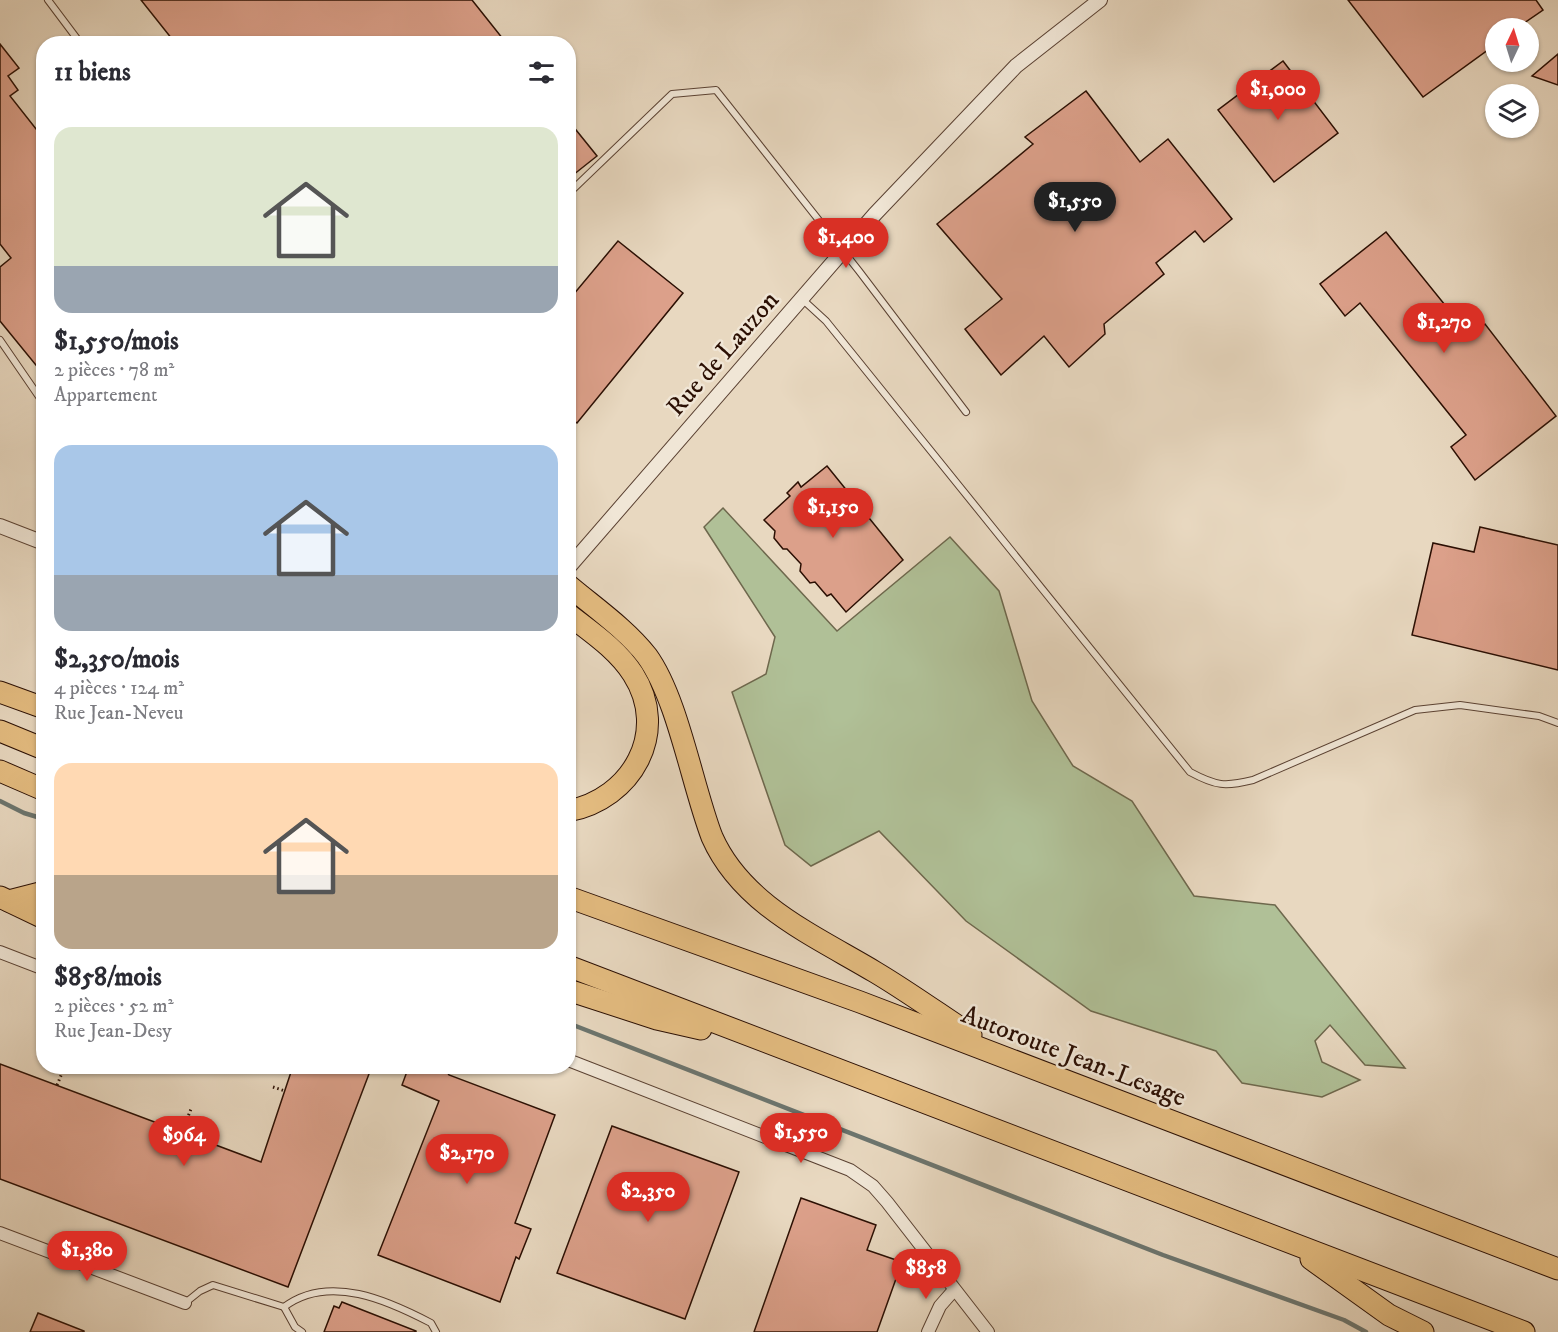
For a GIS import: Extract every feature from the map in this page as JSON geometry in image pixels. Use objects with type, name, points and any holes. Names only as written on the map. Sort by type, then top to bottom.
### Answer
[{"type":"highway","points":[[576,592],[633,641],[652,665],[669,701],[712,837],[721,857],[740,881],[773,910],[876,972],[1004,1056]]},
{"type":"highway","points":[[576,621],[616,654],[634,675],[644,698],[647,726],[641,753],[621,786],[597,803],[576,809]]},
{"type":"highway","points":[[0,692],[36,705]]},
{"type":"highway","points":[[0,731],[36,746]]},
{"type":"highway","points":[[0,771],[36,787]]},
{"type":"highway","points":[[5,899],[36,893]]},
{"type":"highway","points":[[5,899],[36,914]]},
{"type":"highway","name":"Autoroute Jean-Lesage","points":[[576,900],[1004,1056],[1556,1268]]},
{"type":"highway","points":[[576,969],[1524,1332]]},
{"type":"highway","points":[[576,993],[657,1019],[774,1045]]},
{"type":"highway","points":[[1286,1241],[1389,1315],[1423,1332]]},
{"type":"street","name":"Rue de Lauzon","points":[[576,559],[842,250],[1016,66],[1100,0]]},
{"type":"street","points":[[0,526],[36,540]]},
{"type":"street","points":[[0,952],[36,966]]},
{"type":"street","points":[[576,1063],[850,1170],[873,1186],[887,1202],[988,1332]]},
{"type":"street","points":[[0,1233],[185,1303]]},
{"type":"street","points":[[928,1332],[940,1305],[954,1290]]},
{"type":"lane","points":[[48,0],[75,36]]},
{"type":"lane","points":[[576,186],[672,94],[716,90],[966,412]]},
{"type":"lane","points":[[801,298],[826,321],[1190,772],[1209,782],[1228,786],[1253,780],[1415,710],[1460,705],[1539,716],[1558,723]]},
{"type":"lane","points":[[0,340],[36,392]]},
{"type":"lane","points":[[185,1303],[200,1291],[213,1285],[284,1307],[295,1327],[302,1332]]},
{"type":"lane","points":[[284,1307],[298,1299],[326,1292],[356,1294],[374,1297],[415,1315],[431,1323],[436,1332]]},
{"type":"path","points":[[57,1085],[62,1074]]},
{"type":"path","points":[[273,1087],[285,1091]]},
{"type":"path","points":[[182,1132],[191,1108]]},
{"type":"green space","points":[[723,508],[837,631],[950,537],[999,591],[1032,701],[1073,766],[1132,801],[1194,896],[1275,905],[1405,1068],[1365,1065],[1330,1025],[1315,1041],[1322,1062],[1360,1080],[1322,1097],[1242,1083],[1216,1051],[1091,1011],[966,921],[879,831],[811,866],[785,845],[732,692],[766,674],[775,637],[704,527]]},
{"type":"building","points":[[141,0],[472,0],[501,36],[170,36]]},
{"type":"building","points":[[1348,0],[1536,0],[1543,10],[1531,18],[1485,18],[1485,52],[1423,97]]},
{"type":"building","points":[[0,44],[19,68],[8,76],[18,90],[10,96],[36,129],[36,365],[0,321],[0,267],[11,258],[0,244]]},
{"type":"building","points":[[1558,54],[1558,85],[1532,76]]},
{"type":"building","points":[[1283,61],[1338,133],[1274,182],[1218,110]]},
{"type":"building","points":[[1086,91],[1140,162],[1168,139],[1232,219],[1204,242],[1195,231],[1156,263],[1164,274],[1104,324],[1105,334],[1069,367],[1044,336],[1001,375],[965,329],[1002,299],[937,224],[1033,144],[1025,137]]},
{"type":"building","points":[[576,130],[597,156],[576,173]]},
{"type":"building","points":[[1386,232],[1470,336],[1485,324],[1556,416],[1475,480],[1451,447],[1466,435],[1360,303],[1345,316],[1320,284]]},
{"type":"building","points":[[618,241],[683,293],[577,423],[576,422],[576,291]]},
{"type":"building","points":[[827,466],[903,560],[846,612],[831,594],[827,596],[815,582],[810,583],[800,571],[801,564],[787,549],[783,549],[774,538],[775,531],[764,520],[790,496],[787,493],[798,482],[801,487]]},
{"type":"building","points":[[1480,527],[1558,545],[1558,670],[1412,635],[1433,543],[1474,552]]},
{"type":"building","points":[[0,1064],[261,1162],[290,1074],[369,1074],[288,1287],[0,1179]]},
{"type":"building","points":[[406,1074],[448,1074],[555,1115],[515,1223],[531,1229],[519,1259],[516,1257],[500,1302],[378,1255],[439,1101],[402,1085]]},
{"type":"building","points":[[612,1126],[739,1172],[685,1319],[557,1273]]},
{"type":"building","points":[[801,1198],[876,1225],[867,1250],[902,1262],[877,1332],[754,1332]]},
{"type":"building","points":[[342,1302],[416,1332],[324,1332],[334,1306],[339,1308]]},
{"type":"building","points":[[38,1313],[84,1331],[84,1332],[30,1332]]},
{"type":"waterway","points":[[0,801],[36,817]]},
{"type":"waterway","points":[[576,1026],[1163,1255],[1344,1320],[1366,1332]]}]
